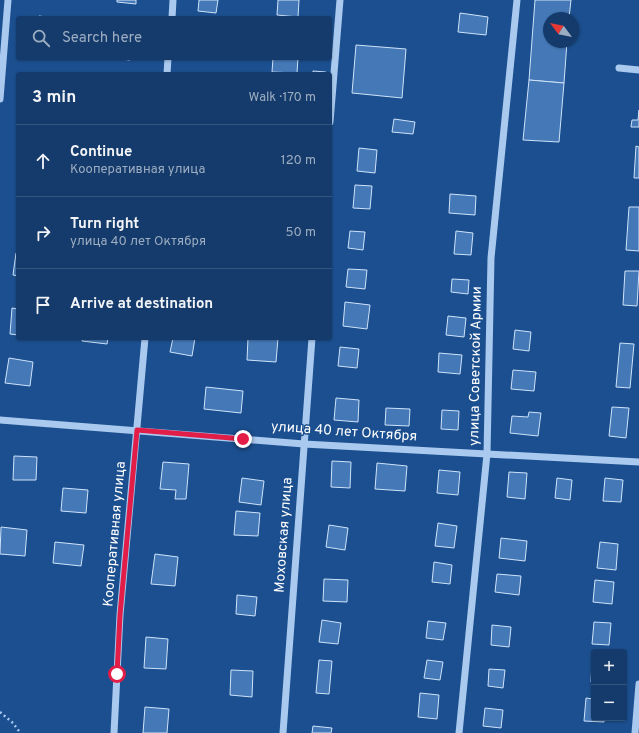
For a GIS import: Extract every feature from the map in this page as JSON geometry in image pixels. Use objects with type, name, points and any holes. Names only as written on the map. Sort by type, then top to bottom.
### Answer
[{"type":"street","points":[[0,99],[8,0]]},
{"type":"street","points":[[172,16],[173,0]]},
{"type":"street","points":[[332,98],[340,0]]},
{"type":"street","name":"улица Советской Армии","points":[[459,733],[487,454],[491,258],[517,0]]},
{"type":"street","points":[[167,72],[168,60]]},
{"type":"street","points":[[619,68],[639,70]]},
{"type":"street","name":"Кооперативная улица","points":[[114,733],[120,615],[145,340]]},
{"type":"street","name":"Моховская улица","points":[[282,733],[312,340]]},
{"type":"street","name":"улица 40 лет Октября","points":[[0,420],[304,444],[639,462]]},
{"type":"street","points":[[635,733],[639,684]]},
{"type":"path","points":[[0,712],[14,724],[19,733]]},
{"type":"building","points":[[117,0],[136,0],[136,4],[117,2]]},
{"type":"building","points":[[199,0],[218,0],[216,13],[198,11]]},
{"type":"building","points":[[278,0],[299,0],[298,16],[277,15]]},
{"type":"building","points":[[535,0],[571,0],[570,12],[543,12],[543,48],[567,48],[564,83],[529,80]]},
{"type":"building","points":[[460,13],[488,17],[486,35],[458,32]]},
{"type":"building","points":[[356,45],[406,49],[402,98],[352,93]]},
{"type":"building","points":[[273,60],[298,60],[297,72],[272,72]]},
{"type":"building","points":[[529,80],[564,83],[559,142],[523,140]]},
{"type":"building","points":[[639,110],[639,127],[631,127],[632,120],[638,120]]},
{"type":"building","points":[[394,119],[415,122],[413,134],[392,132]]},
{"type":"building","points":[[636,146],[639,147],[639,178],[634,178]]},
{"type":"building","points":[[359,148],[377,150],[375,173],[357,171]]},
{"type":"building","points":[[355,185],[372,186],[370,209],[353,208]]},
{"type":"building","points":[[450,194],[476,196],[475,215],[449,213]]},
{"type":"building","points":[[629,207],[639,207],[639,251],[626,250]]},
{"type":"building","points":[[350,231],[365,232],[363,250],[348,248]]},
{"type":"building","points":[[456,231],[473,233],[471,255],[454,254]]},
{"type":"building","points":[[16,253],[16,276],[13,275]]},
{"type":"building","points":[[348,269],[367,270],[365,289],[346,287]]},
{"type":"building","points":[[625,271],[639,271],[637,306],[623,305]]},
{"type":"building","points":[[452,279],[469,280],[468,294],[451,292]]},
{"type":"building","points":[[345,302],[370,305],[367,329],[343,326]]},
{"type":"building","points":[[12,308],[16,309],[16,335],[10,334]]},
{"type":"building","points":[[448,316],[466,318],[464,337],[446,335]]},
{"type":"building","points":[[515,330],[531,332],[529,351],[513,349]]},
{"type":"building","points":[[82,340],[108,340],[107,344]]},
{"type":"building","points":[[173,340],[195,340],[192,356],[170,352]]},
{"type":"building","points":[[248,340],[278,340],[276,362],[247,360]]},
{"type":"building","points":[[620,343],[634,344],[630,388],[616,387]]},
{"type":"building","points":[[340,347],[359,349],[357,368],[338,366]]},
{"type":"building","points":[[439,353],[462,355],[460,374],[438,372]]},
{"type":"building","points":[[9,358],[33,362],[30,386],[5,383]]},
{"type":"building","points":[[513,370],[536,372],[534,391],[511,389]]},
{"type":"building","points":[[206,387],[243,391],[241,413],[204,409]]},
{"type":"building","points":[[336,398],[359,400],[358,422],[334,420]]},
{"type":"building","points":[[612,407],[629,408],[626,438],[609,436]]},
{"type":"building","points":[[386,408],[410,409],[409,426],[385,425]]},
{"type":"building","points":[[442,410],[459,411],[458,430],[441,429]]},
{"type":"building","points":[[529,412],[541,413],[538,436],[510,433],[512,416],[528,417]]},
{"type":"building","points":[[14,456],[37,457],[36,480],[13,480]]},
{"type":"building","points":[[332,461],[351,462],[350,488],[331,487]]},
{"type":"building","points":[[163,462],[189,464],[186,499],[175,499],[176,490],[160,489]]},
{"type":"building","points":[[377,463],[407,466],[405,491],[375,489]]},
{"type":"building","points":[[439,470],[460,472],[458,495],[437,493]]},
{"type":"building","points":[[509,472],[527,473],[525,499],[507,497]]},
{"type":"building","points":[[242,478],[264,481],[261,505],[239,502]]},
{"type":"building","points":[[557,478],[572,480],[570,500],[555,498]]},
{"type":"building","points":[[605,478],[623,480],[621,502],[603,501]]},
{"type":"building","points":[[63,488],[88,490],[86,513],[61,511]]},
{"type":"building","points":[[236,511],[260,513],[258,536],[234,535]]},
{"type":"building","points":[[438,523],[457,526],[454,548],[435,546]]},
{"type":"building","points":[[329,525],[348,528],[345,550],[326,547]]},
{"type":"building","points":[[1,527],[27,530],[25,556],[0,554]]},
{"type":"building","points":[[501,538],[527,541],[525,561],[499,558]]},
{"type":"building","points":[[55,542],[84,545],[81,566],[53,563]]},
{"type":"building","points":[[600,542],[618,544],[616,570],[597,568]]},
{"type":"building","points":[[155,554],[178,557],[175,586],[151,584]]},
{"type":"building","points":[[434,562],[452,565],[450,584],[432,582]]},
{"type":"building","points":[[497,574],[521,576],[519,595],[495,592]]},
{"type":"building","points":[[324,579],[348,580],[347,602],[323,601]]},
{"type":"building","points":[[595,580],[614,582],[612,604],[593,602]]},
{"type":"building","points":[[237,595],[257,597],[255,616],[236,614]]},
{"type":"building","points":[[322,620],[341,623],[338,644],[319,642]]},
{"type":"building","points":[[428,621],[446,623],[443,640],[426,638]]},
{"type":"building","points":[[594,622],[611,623],[609,645],[592,644]]},
{"type":"building","points":[[492,625],[511,627],[509,647],[491,645]]},
{"type":"building","points":[[146,637],[168,639],[166,669],[144,668]]},
{"type":"building","points":[[319,660],[332,661],[329,694],[316,693]]},
{"type":"building","points":[[427,660],[443,662],[440,680],[424,678]]},
{"type":"building","points":[[489,669],[505,670],[503,688],[488,686]]},
{"type":"building","points":[[231,670],[253,671],[252,697],[230,695]]},
{"type":"building","points":[[420,693],[439,695],[437,719],[418,717]]},
{"type":"building","points":[[586,698],[591,699],[591,721],[604,722],[584,721]]},
{"type":"building","points":[[145,707],[169,709],[167,733],[143,733]]},
{"type":"building","points":[[485,708],[503,710],[501,728],[483,726]]},
{"type":"building","points":[[313,726],[332,728],[331,733],[312,733]]},
{"type":"route","points":[[117,674],[120,615],[137,430],[243,439]]}]
